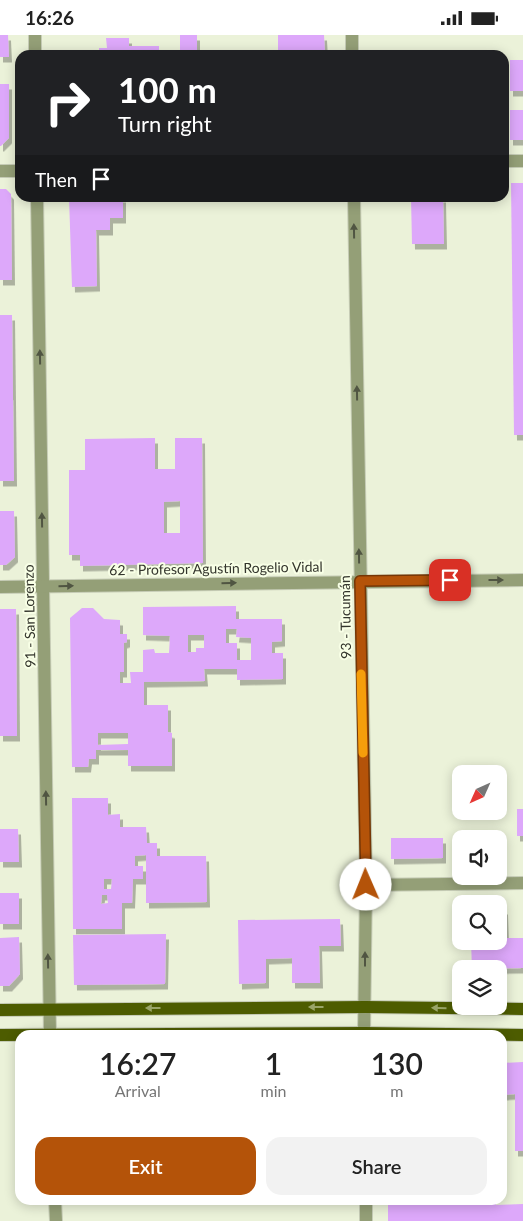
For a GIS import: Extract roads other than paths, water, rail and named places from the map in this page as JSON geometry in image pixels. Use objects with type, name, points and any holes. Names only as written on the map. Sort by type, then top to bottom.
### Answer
[{"type":"main road","points":[[0,1010],[365,1007],[523,1009]]},
{"type":"main road","points":[[0,1035],[15,1035]]},
{"type":"main road","points":[[507,1035],[523,1035]]},
{"type":"street","points":[[35,35],[35,50]]},
{"type":"street","points":[[352,35],[352,50]]},
{"type":"street","points":[[509,161],[523,161]]},
{"type":"street","points":[[0,171],[15,171]]},
{"type":"street","name":"91 - San Lorenzo","points":[[37,202],[50,1030]]},
{"type":"street","name":"93 - Tucumán","points":[[354,202],[366,885],[364,1030]]},
{"type":"street","name":"62 - Profesor Agustín Rogelio Vidal","points":[[0,587],[523,580]]},
{"type":"street","points":[[366,885],[523,883]]},
{"type":"street","points":[[55,1205],[56,1221]]},
{"type":"street","points":[[366,1205],[366,1221]]}]
